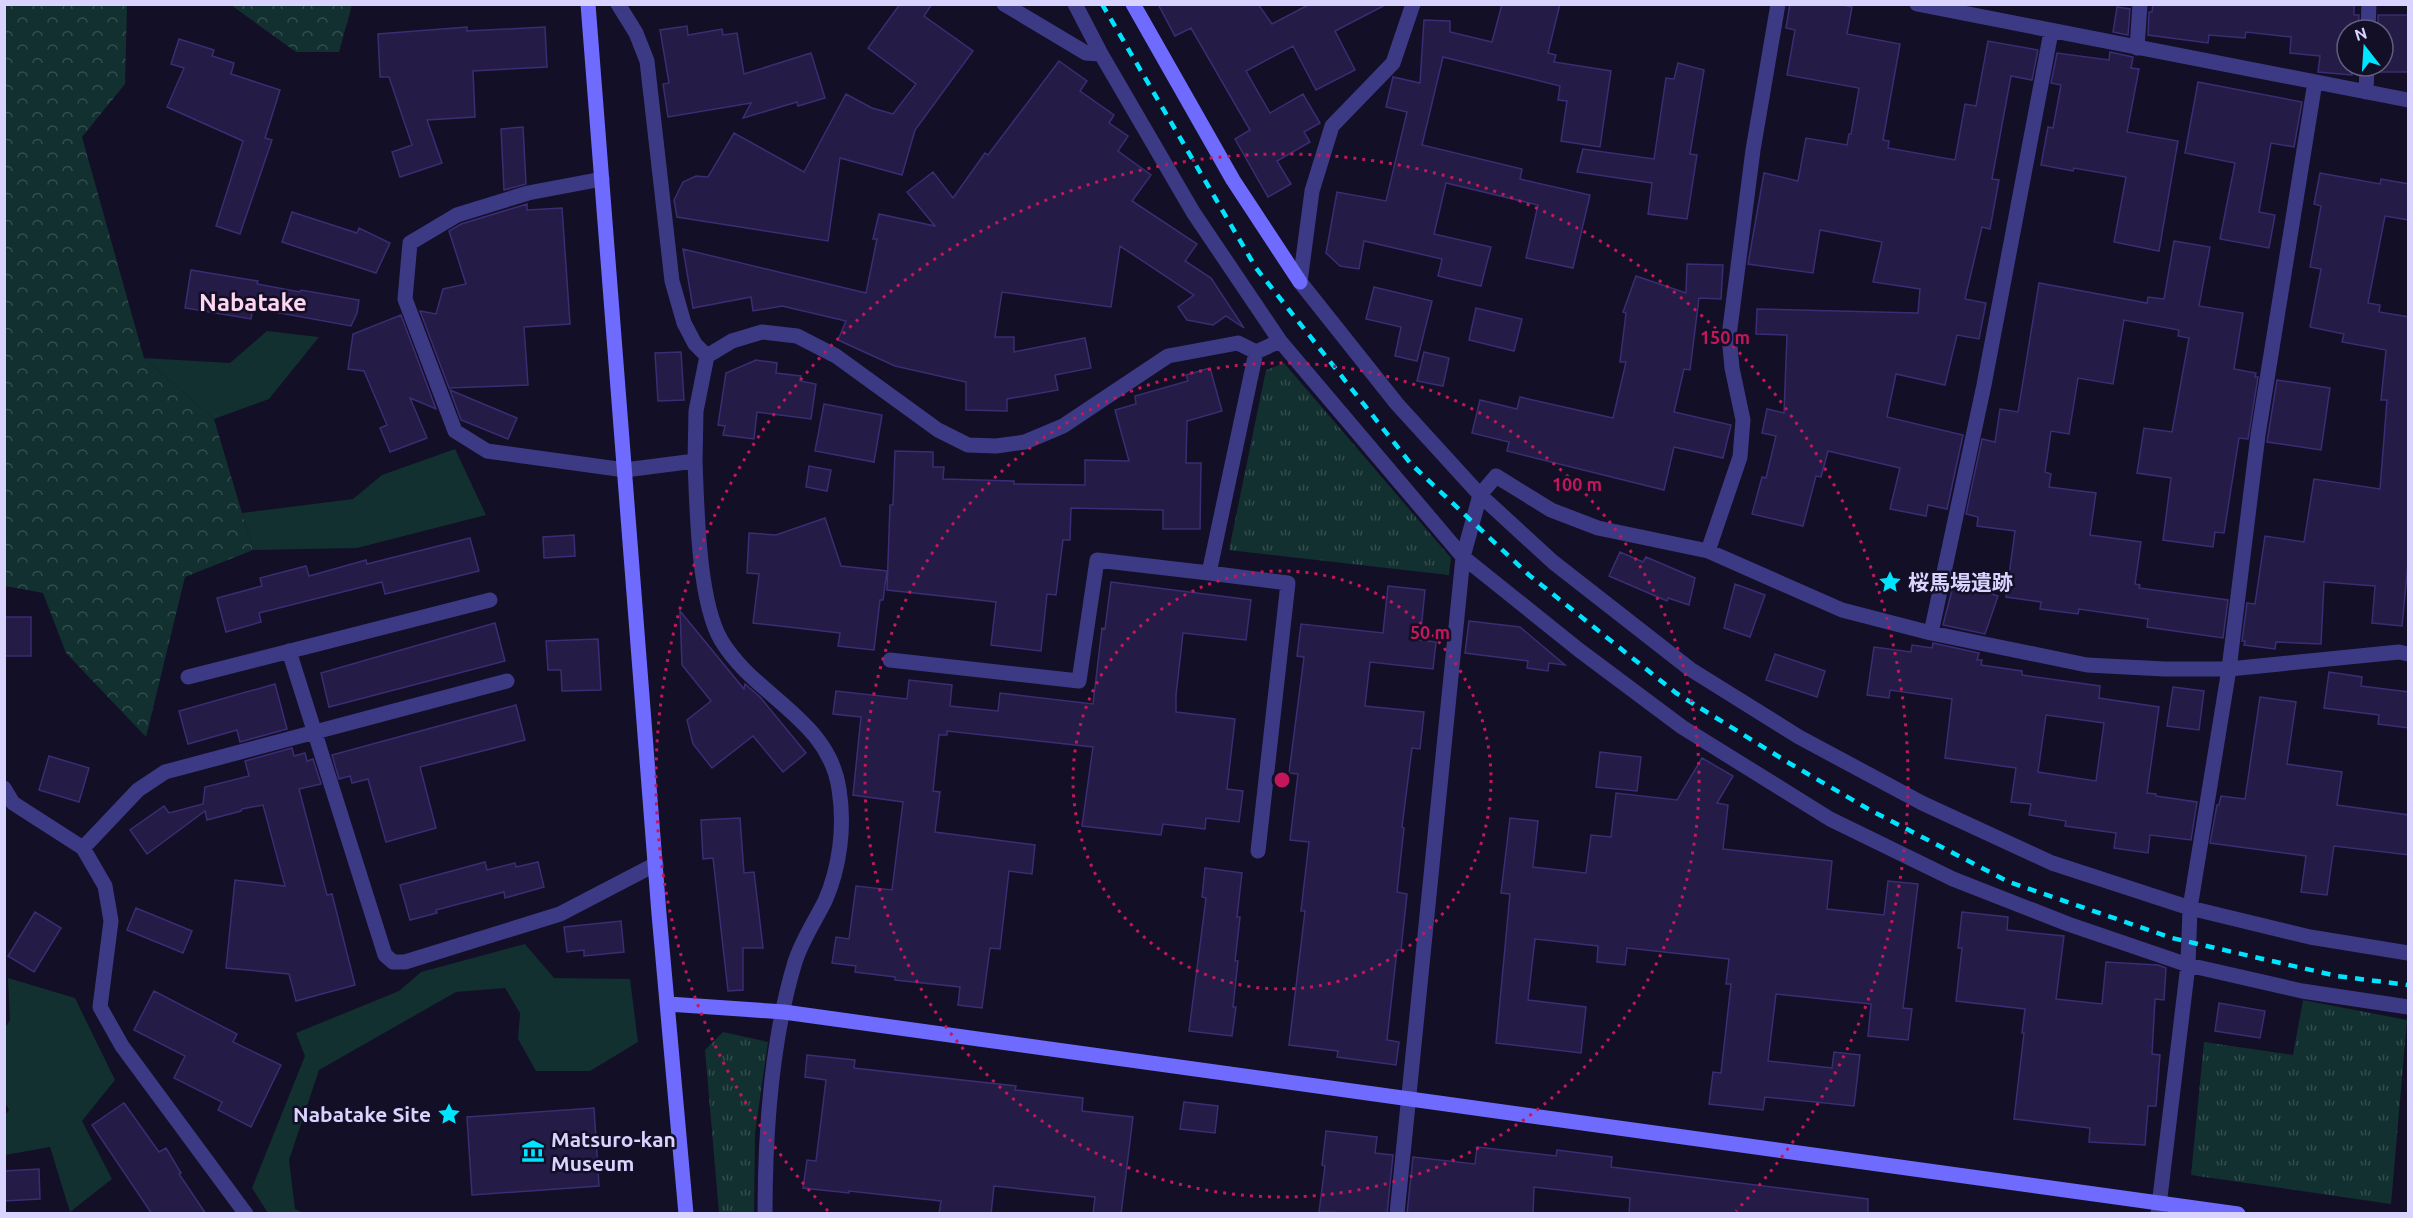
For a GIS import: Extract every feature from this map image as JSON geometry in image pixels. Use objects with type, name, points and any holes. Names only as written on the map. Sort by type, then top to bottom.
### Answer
[{"type":"street","points":[[588,4],[686,1214]]},
{"type":"street","points":[[618,4],[636,33],[647,61],[672,281],[684,323],[695,344],[707,356]]},
{"type":"street","points":[[1004,4],[1086,53],[1101,54]]},
{"type":"street","points":[[1075,4],[1101,54],[1193,212],[1280,341],[1463,557],[1579,650],[1682,727],[1830,819],[1953,879],[2068,924],[2188,965],[2302,991],[2409,1007]]},
{"type":"street","points":[[1133,4],[1233,180],[1300,282],[1397,404],[1480,495],[1552,562],[1690,669],[1799,737],[1922,802],[2052,863],[2190,908],[2310,938],[2409,953]]},
{"type":"street","points":[[1300,282],[1312,191],[1332,126],[1393,63],[1413,4]]},
{"type":"street","points":[[1708,551],[1740,457],[1743,420],[1732,368],[1729,336],[1754,150],[1778,4]]},
{"type":"street","points":[[1917,4],[2051,32],[2409,100]]},
{"type":"street","points":[[2137,48],[2140,4]]},
{"type":"street","points":[[1931,633],[1984,385],[2051,32]]},
{"type":"street","points":[[2366,92],[2367,78]]},
{"type":"street","points":[[2159,1208],[2188,965],[2190,908],[2229,669],[2258,435],[2315,82]]},
{"type":"street","points":[[602,179],[528,193],[458,215],[410,243],[405,299],[455,431],[487,451],[625,470],[694,461]]},
{"type":"street","points":[[765,1214],[766,1139],[773,1075],[784,1012],[795,961],[825,899],[837,860],[842,823],[839,789],[832,760],[815,734],[733,658],[720,638],[708,599],[699,538],[694,461],[696,411],[707,356],[732,341],[762,332],[797,336],[836,356],[938,430],[968,445],[996,446],[1025,442],[1063,426],[1168,356],[1238,343],[1256,352]]},
{"type":"street","points":[[1256,352],[1280,341]]},
{"type":"street","points":[[1209,573],[1256,352]]},
{"type":"street","points":[[1397,1214],[1463,557],[1480,495],[1496,476],[1551,510],[1598,528],[1708,551],[1842,610],[1931,633],[2087,665],[2165,669],[2229,669],[2399,652],[2409,654]]},
{"type":"street","points":[[890,660],[1079,681],[1097,560],[1288,583],[1258,851]]},
{"type":"street","points":[[188,677],[490,600]]},
{"type":"street","points":[[290,651],[385,955],[393,962],[405,962],[560,914],[656,864]]},
{"type":"street","points":[[83,848],[138,790],[165,772],[507,681]]},
{"type":"street","points":[[4,788],[9,806],[83,848],[105,886],[111,921],[100,1007],[122,1046],[246,1214]]},
{"type":"street","points":[[668,1004],[784,1012],[1408,1098],[2159,1208],[2238,1214]]},
{"type":"green space","points":[[4,5],[127,5],[125,84],[82,137],[144,358],[214,419],[253,550],[185,577],[146,737],[66,653],[43,593],[5,586]]},
{"type":"green space","points":[[231,5],[352,5],[339,52],[296,52]]},
{"type":"green space","points":[[267,331],[319,337],[269,399],[214,419],[144,358],[230,363]]},
{"type":"green space","points":[[1284,363],[1451,558],[1449,575],[1229,550],[1266,370]]},
{"type":"green space","points":[[455,449],[486,515],[357,548],[253,550],[242,513],[353,499],[382,475]]},
{"type":"green space","points":[[525,944],[554,978],[630,979],[638,1042],[590,1071],[536,1071],[518,1039],[520,1013],[505,988],[456,992],[319,1070],[289,1160],[295,1209],[303,1213],[268,1213],[252,1188],[305,1056],[296,1033],[399,991],[421,972]]},
{"type":"green space","points":[[8,978],[75,998],[115,1080],[82,1121],[112,1179],[70,1212],[50,1147],[5,1155],[5,1115],[9,1110],[4,1101],[5,1028],[10,1020]]},
{"type":"green space","points":[[2303,1000],[2407,1020],[2391,1204],[2191,1175],[2204,1042],[2293,1055]]},
{"type":"green space","points":[[723,1032],[768,1042],[755,1133],[754,1213],[719,1213],[705,1050]]},
{"type":"building","points":[[900,4],[932,4],[924,16],[973,51],[915,130],[902,175],[840,158],[828,241],[677,217],[674,200],[683,182],[696,176],[708,177],[734,133],[804,172],[846,94],[872,108],[893,114],[916,84],[868,48]]},
{"type":"building","points":[[1158,4],[1258,4],[1272,24],[1310,4],[1387,4],[1335,31],[1355,70],[1316,90],[1293,46],[1246,71],[1270,113],[1303,94],[1320,123],[1304,132],[1310,142],[1277,161],[1291,184],[1268,197],[1235,139],[1250,130],[1191,28],[1175,36]]},
{"type":"building","points":[[1502,4],[1560,4],[1548,53],[1556,55],[1554,62],[1611,71],[1600,147],[1561,141],[1567,101],[1558,100],[1560,86],[1443,57],[1422,145],[1522,169],[1520,179],[1590,195],[1573,268],[1526,258],[1538,205],[1446,183],[1434,234],[1491,247],[1481,286],[1438,276],[1442,259],[1364,241],[1359,269],[1340,266],[1326,253],[1337,192],[1386,201],[1407,112],[1386,107],[1393,77],[1420,83],[1424,20],[1450,21],[1450,32],[1492,42]]},
{"type":"building","points":[[1790,4],[1838,4],[1852,7],[1847,34],[1900,44],[1883,140],[1889,141],[1888,148],[1955,160],[1965,104],[1976,106],[1988,41],[2038,50],[2032,80],[2011,76],[1992,179],[1999,180],[1990,229],[1982,227],[1965,299],[1986,303],[1979,339],[1957,335],[1945,385],[1896,374],[1887,417],[1963,435],[1947,509],[1928,505],[1926,516],[1890,509],[1900,468],[1828,451],[1821,477],[1816,476],[1803,526],[1752,514],[1762,477],[1766,478],[1776,436],[1762,433],[1767,409],[1784,413],[1787,335],[1756,334],[1757,309],[1918,313],[1920,289],[1873,282],[1882,242],[1820,230],[1813,273],[1748,264],[1764,173],[1798,181],[1806,138],[1847,145],[1859,88],[1787,75],[1795,30],[1786,28]]},
{"type":"building","points":[[2153,4],[2354,4],[2354,15],[2359,15],[2359,18],[2335,18],[2335,74],[2318,72],[2320,56],[2290,53],[2291,37],[2246,32],[2245,38],[2209,35],[2208,43],[2148,35],[2149,12],[2152,12]]},
{"type":"building","points":[[2117,7],[2130,9],[2128,35],[2113,32]]},
{"type":"building","points":[[2378,15],[2409,15],[2409,72],[2395,72],[2395,18],[2378,18]]},
{"type":"building","points":[[687,26],[688,35],[722,29],[723,35],[737,33],[744,74],[811,53],[825,98],[798,106],[797,102],[743,118],[751,103],[668,117],[663,84],[669,83],[660,30]]},
{"type":"building","points":[[467,27],[467,31],[545,27],[547,67],[473,71],[475,117],[427,120],[442,163],[400,177],[392,152],[412,145],[389,77],[380,77],[378,34]]},
{"type":"building","points":[[179,39],[214,50],[212,56],[234,63],[231,74],[280,90],[265,138],[272,140],[240,234],[216,226],[243,141],[167,107],[184,68],[171,64]]},
{"type":"building","points":[[2110,52],[2133,57],[2131,68],[2139,69],[2127,132],[2178,141],[2159,251],[2114,242],[2126,177],[2041,165],[2048,127],[2053,128],[2061,85],[2051,83],[2057,53],[2109,60]]},
{"type":"building","points":[[1059,61],[1087,81],[1080,91],[1114,115],[1109,123],[1128,136],[1118,151],[1151,175],[1132,201],[1197,244],[1185,261],[1211,278],[1244,328],[1226,316],[1213,325],[1187,320],[1178,307],[1194,295],[1120,246],[1111,307],[1002,292],[995,337],[1014,337],[1014,352],[1085,338],[1091,368],[1055,375],[1058,390],[1007,399],[1007,411],[966,410],[966,382],[895,366],[838,340],[846,321],[782,306],[753,311],[751,297],[693,308],[683,249],[866,293],[877,239],[873,239],[879,214],[935,226],[907,192],[933,172],[953,198],[985,153],[988,155]]},
{"type":"building","points":[[1678,63],[1704,70],[1690,154],[1697,155],[1687,219],[1648,214],[1652,183],[1577,172],[1583,149],[1654,159],[1666,78],[1674,79]]},
{"type":"building","points":[[2198,82],[2302,102],[2294,147],[2271,143],[2259,212],[2275,215],[2269,248],[2220,239],[2235,163],[2185,153]]},
{"type":"building","points":[[523,127],[526,184],[504,190],[501,129]]},
{"type":"building","points":[[2320,173],[2380,184],[2381,179],[2409,184],[2409,220],[2385,216],[2368,303],[2380,305],[2379,312],[2409,317],[2409,553],[2402,626],[2372,623],[2375,586],[2324,582],[2321,644],[2276,642],[2275,649],[2244,645],[2245,641],[2242,641],[2247,603],[2255,604],[2265,536],[2304,542],[2314,479],[2380,489],[2387,400],[2381,400],[2386,350],[2342,342],[2344,334],[2310,327],[2321,269],[2310,267],[2321,206],[2314,204]]},
{"type":"building","points":[[527,204],[527,210],[562,208],[570,324],[524,327],[528,385],[449,388],[420,311],[436,314],[443,289],[466,284],[449,231],[461,224]]},
{"type":"building","points":[[292,212],[357,233],[359,228],[390,243],[376,273],[282,242]]},
{"type":"building","points":[[2174,241],[2210,247],[2199,306],[2243,313],[2234,369],[2256,373],[2255,377],[2258,377],[2248,439],[2239,438],[2224,533],[2215,532],[2213,547],[2163,540],[2171,478],[2137,473],[2144,428],[2172,432],[2189,338],[2178,336],[2179,330],[2124,320],[2113,384],[2078,378],[2069,434],[2051,431],[2045,472],[2051,474],[2049,487],[2096,493],[2090,535],[2141,542],[2135,584],[2140,585],[2139,588],[2228,600],[2223,638],[2147,627],[2148,619],[2079,609],[2078,614],[2040,609],[2041,602],[2006,597],[2015,531],[1977,526],[1978,517],[1966,514],[1982,439],[1995,442],[2000,409],[2018,412],[2039,283],[2147,303],[2148,297],[2164,299]]},
{"type":"building","points":[[1687,264],[1723,265],[1721,299],[1699,298],[1690,370],[1684,369],[1674,412],[1731,425],[1723,458],[1674,447],[1664,490],[1507,451],[1509,442],[1472,433],[1480,400],[1517,409],[1520,397],[1613,418],[1626,362],[1620,362],[1626,313],[1623,312],[1636,276],[1686,293]]},
{"type":"building","points":[[191,270],[258,281],[257,284],[300,292],[301,290],[359,300],[357,313],[351,326],[253,308],[251,319],[185,308]]},
{"type":"building","points":[[1374,287],[1432,301],[1417,361],[1395,356],[1401,327],[1366,319]]},
{"type":"building","points":[[1476,308],[1522,319],[1514,351],[1469,340]]},
{"type":"building","points":[[401,315],[436,409],[410,398],[427,438],[390,452],[380,428],[387,425],[364,371],[348,369],[353,334]]},
{"type":"building","points":[[681,352],[684,400],[658,401],[655,353]]},
{"type":"building","points":[[1424,352],[1449,358],[1443,386],[1417,381]]},
{"type":"building","points":[[756,360],[777,363],[776,373],[801,376],[800,381],[816,384],[811,419],[757,412],[754,439],[723,435],[725,426],[718,425],[726,373]]},
{"type":"building","points":[[1210,368],[1222,411],[1187,421],[1186,463],[1201,463],[1200,529],[1163,529],[1163,510],[1071,508],[1070,540],[1063,540],[1056,595],[1047,594],[1041,651],[991,645],[996,602],[887,590],[890,505],[893,505],[895,451],[933,452],[933,467],[944,467],[943,479],[1014,481],[1014,484],[1085,485],[1085,460],[1129,461],[1115,410],[1136,404],[1135,396],[1188,381],[1186,375]]},
{"type":"building","points":[[2277,380],[2330,388],[2321,450],[2267,442]]},
{"type":"building","points":[[450,390],[517,418],[508,439],[461,420]]},
{"type":"building","points":[[824,404],[882,415],[874,462],[815,451]]},
{"type":"building","points":[[809,466],[831,470],[827,491],[806,487]]},
{"type":"building","points":[[825,518],[841,566],[887,571],[883,600],[880,600],[874,650],[838,646],[840,633],[753,623],[759,574],[747,573],[749,533],[776,535]]},
{"type":"building","points":[[574,535],[575,556],[544,558],[543,537]]},
{"type":"building","points":[[470,538],[479,571],[385,594],[382,582],[259,613],[261,622],[226,632],[217,598],[262,586],[260,578],[306,566],[309,576],[366,560],[367,564]]},
{"type":"building","points":[[1620,552],[1643,562],[1646,557],[1695,578],[1689,605],[1668,598],[1667,601],[1609,576]]},
{"type":"building","points":[[1111,582],[1251,600],[1246,640],[1183,633],[1176,695],[1176,712],[1235,719],[1227,789],[1243,791],[1239,822],[1206,818],[1205,829],[1163,824],[1161,835],[1082,826],[1093,747],[947,731],[947,735],[939,735],[933,791],[940,792],[935,832],[1035,845],[1032,874],[1009,871],[1000,949],[990,948],[982,1008],[958,1005],[960,987],[895,980],[895,977],[855,972],[856,966],[832,963],[836,937],[849,939],[856,886],[892,890],[903,802],[853,795],[861,717],[833,714],[836,691],[907,699],[909,680],[952,685],[950,706],[998,711],[1000,693],[1093,704],[1102,628],[1105,629]]},
{"type":"building","points":[[1954,582],[1998,596],[1985,634],[1943,625]]},
{"type":"building","points":[[1735,584],[1765,595],[1750,637],[1724,628]]},
{"type":"building","points":[[1388,586],[1425,590],[1420,640],[1436,642],[1433,669],[1370,662],[1365,706],[1424,712],[1420,749],[1412,748],[1402,827],[1404,828],[1397,892],[1407,894],[1401,950],[1397,950],[1387,1040],[1399,1042],[1396,1065],[1337,1057],[1338,1051],[1289,1045],[1305,911],[1301,911],[1309,842],[1290,840],[1298,774],[1289,773],[1304,657],[1297,656],[1301,624],[1383,633]]},
{"type":"building","points":[[680,611],[744,689],[745,684],[760,697],[806,753],[783,772],[753,736],[712,768],[693,744],[687,720],[711,701],[682,665]]},
{"type":"building","points":[[4,617],[31,617],[31,656],[4,656]]},
{"type":"building","points":[[1469,621],[1520,627],[1565,665],[1549,663],[1548,671],[1527,668],[1528,661],[1465,653]]},
{"type":"building","points":[[495,623],[505,661],[329,707],[321,673]]},
{"type":"building","points":[[598,639],[601,690],[562,691],[561,670],[548,670],[546,641]]},
{"type":"building","points":[[1933,643],[1979,653],[1977,660],[1982,660],[1981,665],[2022,671],[2022,675],[2100,686],[2099,698],[2159,707],[2147,793],[2197,802],[2191,840],[2150,835],[2148,853],[2114,848],[2116,833],[2065,826],[2066,821],[2029,815],[2031,804],[2011,802],[2016,768],[1945,758],[1952,699],[1890,690],[1889,698],[1867,695],[1874,647],[1911,652],[1912,645],[1932,648]],"holes":[[[2046,715],[2104,723],[2096,781],[2038,772]]]},
{"type":"building","points":[[1775,654],[1825,671],[1817,697],[1766,680]]},
{"type":"building","points":[[2329,672],[2362,677],[2361,686],[2409,692],[2409,728],[2378,724],[2379,715],[2324,708]]},
{"type":"building","points":[[275,684],[287,729],[240,742],[237,730],[188,744],[179,711]]},
{"type":"building","points":[[2173,687],[2204,691],[2199,730],[2167,726]]},
{"type":"building","points":[[2260,697],[2296,702],[2287,764],[2342,772],[2337,805],[2409,815],[2409,855],[2334,846],[2327,895],[2301,892],[2306,856],[2210,843],[2217,805],[2219,805],[2221,796],[2245,799]]},
{"type":"building","points":[[516,705],[525,740],[420,767],[436,828],[386,842],[368,779],[352,783],[350,776],[339,779],[332,755]]},
{"type":"building","points":[[292,748],[294,756],[305,753],[307,761],[313,759],[321,784],[299,789],[327,895],[332,894],[355,985],[296,1001],[289,974],[226,968],[235,880],[285,886],[263,805],[207,820],[205,811],[147,854],[130,830],[164,806],[169,813],[203,804],[205,787],[249,776],[245,761]]},
{"type":"building","points":[[1600,752],[1641,757],[1637,791],[1596,787]]},
{"type":"building","points":[[49,756],[89,768],[79,802],[39,790]]},
{"type":"building","points":[[1702,758],[1733,776],[1717,803],[1728,805],[1723,849],[1832,861],[1827,909],[1884,915],[1888,881],[1918,884],[1903,1008],[1912,1009],[1908,1040],[1868,1036],[1871,1004],[1776,994],[1768,1061],[1832,1068],[1834,1052],[1860,1055],[1854,1106],[1765,1097],[1763,1110],[1709,1104],[1713,1072],[1721,1073],[1731,984],[1726,984],[1729,959],[1627,948],[1625,965],[1597,962],[1598,946],[1535,939],[1528,1000],[1586,1007],[1581,1053],[1496,1043],[1510,894],[1501,893],[1510,818],[1538,821],[1533,867],[1586,873],[1591,835],[1611,837],[1616,793],[1677,800]]},
{"type":"building","points":[[740,818],[744,873],[754,872],[763,948],[743,948],[743,990],[728,991],[713,858],[703,859],[701,820]]},
{"type":"building","points":[[485,862],[487,870],[515,863],[516,867],[538,862],[544,887],[505,898],[504,892],[436,910],[437,913],[410,920],[400,885]]},
{"type":"building","points":[[1205,868],[1242,873],[1237,917],[1240,917],[1235,961],[1238,961],[1233,1007],[1236,1007],[1232,1036],[1189,1031],[1206,898],[1202,897]]},
{"type":"building","points":[[136,908],[192,931],[183,953],[127,930]]},
{"type":"building","points":[[35,912],[61,928],[34,972],[8,956]]},
{"type":"building","points":[[1962,912],[2008,917],[2007,930],[2064,936],[2056,999],[2102,1004],[2106,962],[2158,965],[2166,968],[2164,1000],[2155,999],[2152,1054],[2160,1055],[2156,1106],[2148,1106],[2145,1145],[2089,1142],[2090,1128],[2014,1119],[2025,1009],[1956,1001],[1962,948],[1958,948]]},
{"type":"building","points":[[621,921],[624,952],[584,956],[584,950],[567,952],[564,927]]},
{"type":"building","points":[[154,991],[237,1034],[233,1042],[281,1065],[251,1127],[218,1110],[222,1102],[174,1078],[185,1056],[134,1030]]},
{"type":"building","points":[[2219,1003],[2265,1011],[2260,1038],[2215,1031]]},
{"type":"building","points":[[807,1055],[855,1060],[854,1068],[1016,1086],[1015,1090],[1083,1098],[1082,1111],[1133,1117],[1121,1214],[1093,1214],[1095,1197],[994,1186],[991,1214],[939,1214],[941,1201],[803,1188],[807,1160],[816,1161],[826,1080],[805,1077]]},
{"type":"building","points":[[1184,1102],[1218,1106],[1215,1133],[1180,1129]]},
{"type":"building","points":[[124,1103],[159,1152],[166,1148],[181,1173],[179,1174],[206,1214],[152,1214],[92,1125]]},
{"type":"building","name":"Matsuro-kan Museum","points":[[594,1108],[599,1186],[472,1195],[467,1117]]},
{"type":"building","points":[[1326,1131],[1377,1137],[1375,1153],[1393,1155],[1387,1214],[1319,1212],[1325,1166],[1322,1165]]},
{"type":"building","points":[[1477,1147],[1556,1156],[1557,1150],[1612,1157],[1611,1167],[1868,1199],[1868,1214],[1629,1214],[1630,1198],[1534,1187],[1533,1214],[1407,1214],[1413,1157],[1475,1164]]},
{"type":"building","points":[[39,1169],[40,1199],[4,1201],[4,1171]]},
{"type":"railway","points":[[1102,4],[1256,268],[1411,464],[1529,575],[1676,693],[1870,810],[2009,882],[2172,938],[2337,976],[2408,985]]},
{"type":"place","name":"桜馬場遺跡","points":[[1890,582]]},
{"type":"place","name":"Nabatake Site","points":[[449,1114]]},
{"type":"place","name":"Matsuro-kan Museum","points":[[533,1151]]},
{"type":"district","name":"Nabatake","points":[[253,302]]}]
